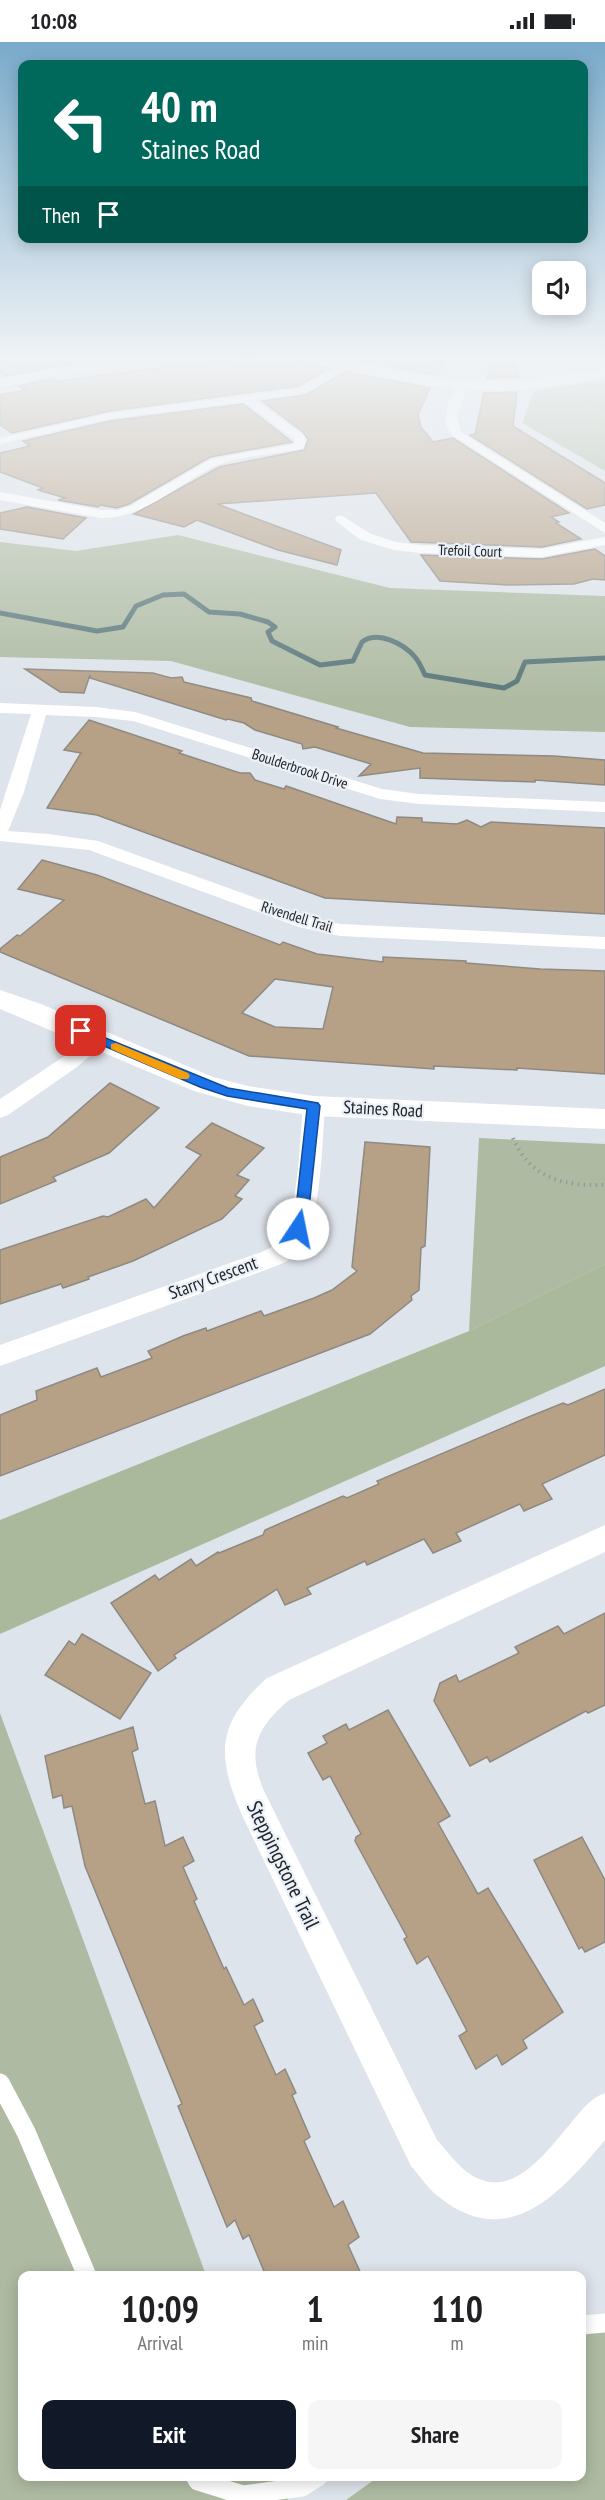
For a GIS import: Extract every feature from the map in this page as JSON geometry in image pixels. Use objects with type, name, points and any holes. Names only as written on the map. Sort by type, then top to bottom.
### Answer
[{"type":"street","points":[[0,496],[101,514],[118,514],[134,509],[197,472]]},
{"type":"street","points":[[516,472],[605,529]]},
{"type":"street","name":"Trefoil Court","points":[[341,519],[366,537],[414,549],[542,553],[605,541]]},
{"type":"street","name":"Boulderbrook Drive","points":[[0,708],[96,712],[135,717],[380,794],[419,799],[605,807]]},
{"type":"street","points":[[0,830],[16,792],[40,710]]},
{"type":"street","name":"Rivendell Trail","points":[[0,836],[49,838],[92,845],[306,923],[340,930],[605,943]]},
{"type":"street","name":"Staines Road","points":[[0,999],[220,1089],[286,1103],[605,1119]]},
{"type":"street","points":[[0,1110],[70,1062],[97,1039]]},
{"type":"street","name":"Starry Crescent","points":[[0,1356],[278,1255],[290,1245],[298,1229],[303,1208],[314,1106]]},
{"type":"street","name":"Steppingstone Trail","points":[[605,1538],[278,1689],[254,1713],[246,1726],[239,1742],[238,1763],[242,1781],[257,1813],[424,2153],[438,2173],[458,2191],[483,2202],[506,2203],[529,2191],[551,2174],[605,2111]]},
{"type":"lane","points":[[0,2084],[26,2132],[85,2271]]},
{"type":"lane","points":[[586,2325],[605,2323]]},
{"type":"lane","points":[[198,2481],[243,2495],[302,2487],[311,2481]]},
{"type":"path","points":[[512,1137],[524,1159],[539,1172],[555,1181],[573,1185],[605,1185]]},
{"type":"green space","points":[[178,535],[390,588],[605,596],[605,732],[410,727],[171,661],[0,657],[0,542],[76,551]]},
{"type":"green space","points":[[479,1138],[605,1144],[605,1264],[469,1331]]},
{"type":"green space","points":[[605,1264],[605,1366],[0,1634],[0,1520],[469,1331]]},
{"type":"green space","points":[[0,1713],[205,2271],[18,2271],[18,2481],[281,2481],[288,2500],[0,2500]]},
{"type":"green space","points":[[605,2322],[605,2500],[346,2500],[372,2481],[586,2481],[586,2326]]},
{"type":"building","points":[[0,472],[185,472],[129,504],[117,508],[58,500],[65,498],[38,490],[43,488]]},
{"type":"building","points":[[210,472],[505,472],[569,513],[551,517],[559,522],[556,523],[581,539],[542,547],[411,542],[376,493],[217,504],[341,550],[337,565],[278,550],[197,520],[184,527],[134,514]]},
{"type":"building","points":[[528,472],[587,472],[605,483],[605,505],[587,509]]},
{"type":"building","points":[[27,507],[86,518],[63,539],[0,529],[0,513]]},
{"type":"building","points":[[595,549],[605,556],[605,580],[593,579],[574,584],[508,585],[440,581],[421,555],[542,559]]},
{"type":"building","points":[[25,669],[153,673],[171,678],[182,677],[184,682],[251,698],[252,701],[338,727],[336,728],[423,753],[554,756],[605,760],[605,785],[535,780],[535,782],[420,778],[420,768],[359,776],[371,764],[315,747],[303,749],[302,744],[255,730],[244,723],[226,720],[90,678],[90,675],[84,693],[60,692]]},
{"type":"building","points":[[89,720],[182,751],[179,753],[240,773],[250,773],[255,780],[284,789],[286,786],[396,824],[397,817],[422,818],[422,822],[457,824],[467,820],[481,827],[491,822],[605,828],[605,914],[325,898],[97,815],[47,808],[81,753],[64,750]]},
{"type":"building","points":[[42,860],[97,875],[280,945],[283,942],[317,954],[383,962],[383,957],[466,961],[466,963],[540,969],[605,971],[605,1074],[517,1068],[517,1070],[434,1066],[434,1069],[249,1056],[0,952],[0,949],[17,935],[20,936],[64,900],[18,889]],"holes":[[[275,979],[333,987],[323,1029],[275,1027],[242,1013]]]},
{"type":"building","points":[[110,1083],[159,1108],[109,1153],[53,1177],[56,1181],[0,1204],[0,1157],[48,1137]]},
{"type":"building","points":[[212,1123],[264,1148],[237,1175],[249,1180],[235,1196],[242,1199],[222,1219],[133,1261],[88,1277],[89,1279],[63,1288],[61,1284],[0,1304],[0,1250],[103,1216],[108,1217],[146,1199],[154,1208],[201,1155],[186,1147]]},
{"type":"building","points":[[365,1142],[430,1147],[425,1246],[421,1248],[419,1290],[411,1296],[412,1300],[370,1334],[0,1476],[0,1415],[37,1400],[36,1391],[97,1368],[101,1377],[152,1358],[148,1351],[183,1336],[206,1328],[207,1331],[261,1311],[264,1316],[314,1298],[332,1290],[357,1271],[352,1267]]},
{"type":"building","points":[[605,1389],[605,1455],[542,1484],[552,1499],[524,1511],[520,1504],[456,1533],[461,1541],[433,1553],[424,1539],[367,1565],[365,1561],[307,1588],[311,1594],[285,1605],[277,1589],[174,1655],[176,1658],[158,1671],[111,1603],[155,1575],[159,1580],[191,1559],[196,1566],[218,1552],[263,1535],[265,1530],[343,1496],[347,1498],[379,1484],[377,1481],[563,1403],[568,1405]]},
{"type":"building","points":[[605,1613],[605,1705],[588,1713],[586,1711],[490,1762],[487,1757],[470,1766],[434,1701],[440,1683],[456,1675],[459,1682],[519,1653],[515,1647],[558,1626],[564,1634]]},
{"type":"building","points":[[82,1634],[151,1673],[120,1719],[45,1675],[69,1641],[75,1645]]},
{"type":"building","points":[[388,1710],[450,1816],[438,1823],[478,1894],[488,1888],[563,2012],[523,2040],[527,2048],[502,2065],[497,2055],[476,2069],[459,2036],[467,2031],[428,1956],[417,1964],[404,1939],[407,1937],[355,1841],[356,1837],[361,1834],[330,1776],[323,1780],[308,1753],[327,1743],[323,1736],[346,1724],[349,1730]]},
{"type":"building","points":[[133,1727],[138,1749],[132,1752],[145,1804],[155,1801],[165,1846],[183,1837],[194,1861],[183,1867],[197,1899],[194,1901],[224,1969],[226,1967],[244,2005],[253,1999],[263,2021],[254,2026],[276,2075],[285,2069],[296,2093],[292,2095],[310,2137],[304,2141],[334,2207],[343,2201],[359,2237],[348,2245],[360,2271],[264,2271],[249,2235],[243,2239],[235,2220],[227,2227],[178,2106],[182,2104],[85,1866],[72,1806],[64,1808],[62,1795],[53,1798],[45,1756]]},
{"type":"building","points":[[582,1837],[605,1880],[605,1942],[585,1952],[582,1947],[579,1949],[534,1860]]},
{"type":"waterway","points":[[0,613],[97,631],[123,627],[136,606],[163,595],[184,594],[209,612],[240,614],[268,622],[275,627],[268,632],[272,641],[320,665],[353,661],[362,642],[375,637],[390,640],[404,647],[415,657],[425,675],[504,688],[517,681],[525,662],[605,658]]},
{"type":"slow traffic","points":[[116,1046],[184,1076]]},
{"type":"route","points":[[81,1031],[227,1092],[314,1106],[303,1208],[298,1229]]}]
